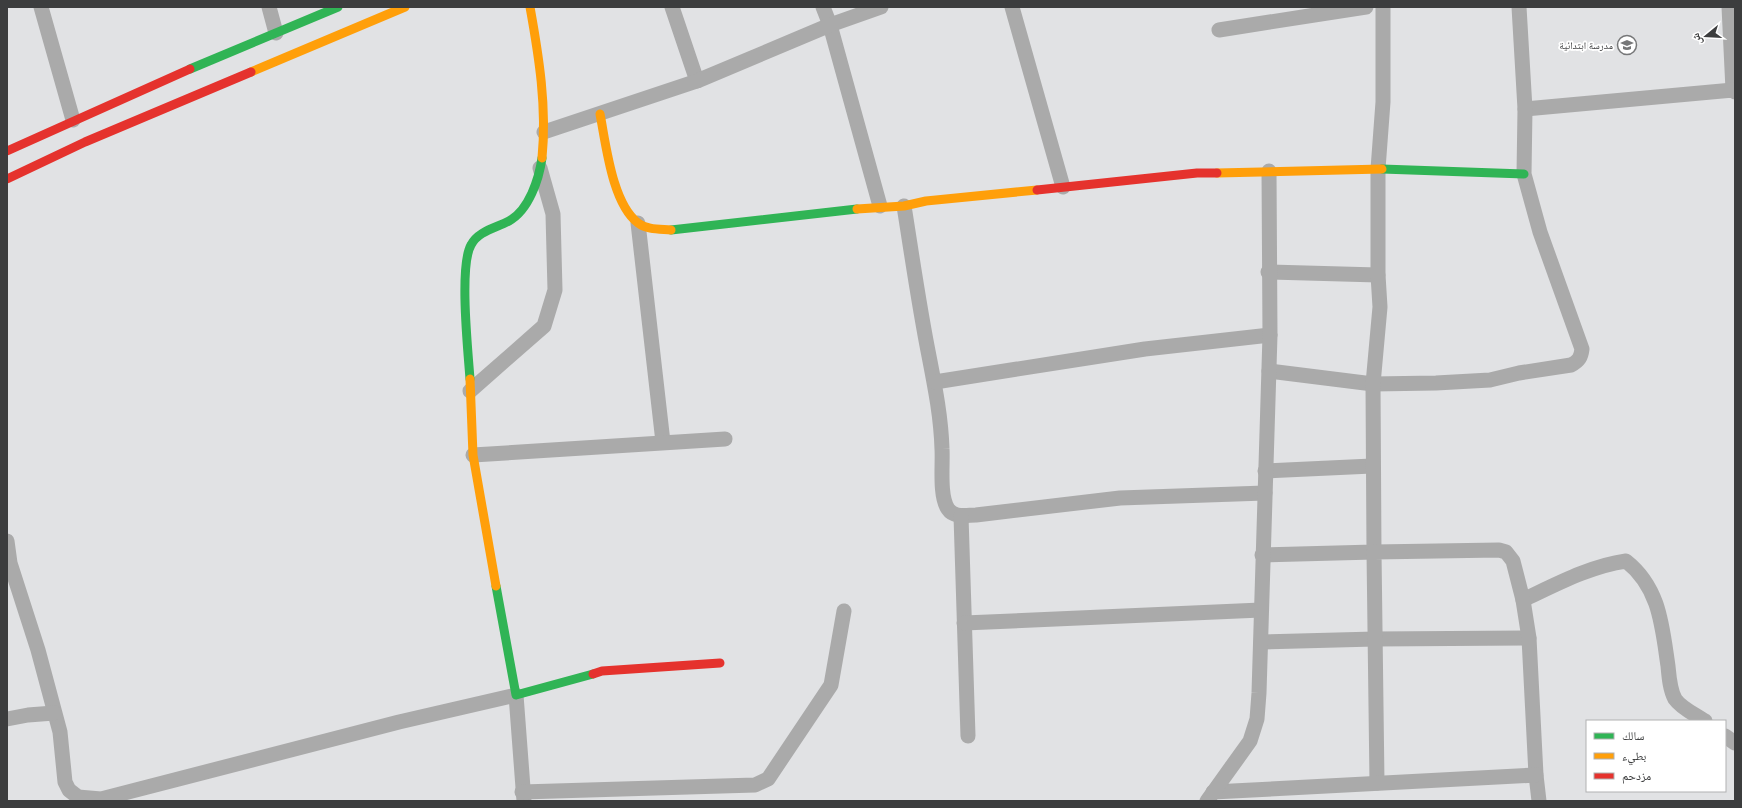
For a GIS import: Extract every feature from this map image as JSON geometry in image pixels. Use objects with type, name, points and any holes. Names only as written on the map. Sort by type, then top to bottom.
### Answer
[{"type":"main road","points":[[7,151],[73,120],[338,7]]},
{"type":"main road","points":[[7,179],[85,142],[405,7]]},
{"type":"main road","points":[[530,7],[539,56],[544,132],[540,168],[525,206],[514,218],[482,232],[474,240],[468,249],[465,274],[473,455],[516,695],[602,671],[720,663]]},
{"type":"main road","points":[[600,114],[617,190],[631,218],[646,227],[671,230],[880,206],[904,206],[926,201],[1197,173],[1378,169],[1524,174]]},
{"type":"street","points":[[40,7],[73,120]]},
{"type":"street","points":[[269,7],[276,33]]},
{"type":"street","points":[[672,7],[697,81]]},
{"type":"street","points":[[823,7],[830,25],[880,206]]},
{"type":"street","points":[[544,132],[697,81],[830,25],[881,7]]},
{"type":"street","points":[[1012,7],[1063,187]]},
{"type":"street","points":[[1219,30],[1366,7]]},
{"type":"street","points":[[1376,783],[1372,466],[1373,384],[1380,307],[1378,274],[1378,169],[1383,102],[1383,7]]},
{"type":"street","points":[[1269,371],[1373,384],[1490,380],[1519,373],[1571,365],[1578,361],[1582,348],[1540,232],[1524,174],[1525,109],[1519,7]]},
{"type":"street","points":[[1525,109],[1734,91],[1728,7]]},
{"type":"street","points":[[470,391],[544,326],[556,290],[553,214],[540,168]]},
{"type":"street","points":[[1210,796],[1250,741],[1254,732],[1259,693],[1262,555],[1270,335],[1268,272],[1269,171]]},
{"type":"street","points":[[904,206],[929,356],[935,382],[942,448],[943,493],[947,508],[952,514],[961,516],[1120,498],[1265,492]]},
{"type":"street","points":[[638,223],[662,442]]},
{"type":"street","points":[[1268,272],[1378,274]]},
{"type":"street","points":[[935,382],[1145,349],[1270,335]]},
{"type":"street","points":[[473,455],[725,439]]},
{"type":"street","points":[[1265,471],[1372,466]]},
{"type":"street","points":[[961,516],[968,736]]},
{"type":"street","points":[[7,541],[8,564],[38,650],[60,732],[65,782],[69,790],[78,797],[101,799],[392,724],[516,695],[519,711],[523,797],[755,785],[768,779],[831,685],[844,611]]},
{"type":"street","points":[[1262,555],[1500,550],[1506,552],[1513,561],[1523,600],[1529,638],[1536,775],[1540,801]]},
{"type":"street","points":[[1523,600],[1564,581],[1613,563],[1626,561],[1636,569],[1648,587],[1660,614],[1671,687],[1675,699],[1685,709],[1703,720]]},
{"type":"street","points":[[964,623],[1261,610]]},
{"type":"street","points":[[1261,642],[1375,639],[1529,638]]},
{"type":"street","points":[[7,719],[28,714],[54,713]]},
{"type":"street","points":[[1726,737],[1735,744]]},
{"type":"street","points":[[1210,796],[1376,783],[1536,775]]},
{"type":"traffic: fast","points":[[190,69],[338,7]]},
{"type":"traffic: fast","points":[[470,379],[465,309],[467,256],[471,245],[478,236],[509,221],[522,209],[536,184],[542,158]]},
{"type":"traffic: fast","points":[[1382,169],[1524,174]]},
{"type":"traffic: fast","points":[[671,230],[857,209]]},
{"type":"traffic: fast","points":[[496,586],[516,695],[593,674]]},
{"type":"traffic: slow","points":[[251,72],[405,7]]},
{"type":"traffic: slow","points":[[530,7],[539,63],[543,101],[544,120],[542,158]]},
{"type":"traffic: slow","points":[[600,114],[616,188],[629,214],[638,223],[645,227],[671,230]]},
{"type":"traffic: slow","points":[[1217,173],[1382,169]]},
{"type":"traffic: slow","points":[[857,209],[904,206],[926,201],[1037,190]]},
{"type":"traffic: slow","points":[[470,379],[473,455],[496,586]]},
{"type":"traffic: jam","points":[[7,151],[190,69]]},
{"type":"traffic: jam","points":[[7,179],[85,142],[251,72]]},
{"type":"traffic: jam","points":[[1037,190],[1197,173],[1217,173]]},
{"type":"traffic: jam","points":[[593,674],[602,671],[720,663]]},
{"type":"place","name":"مدرسة ابتدائية","points":[[1627,45]]}]
